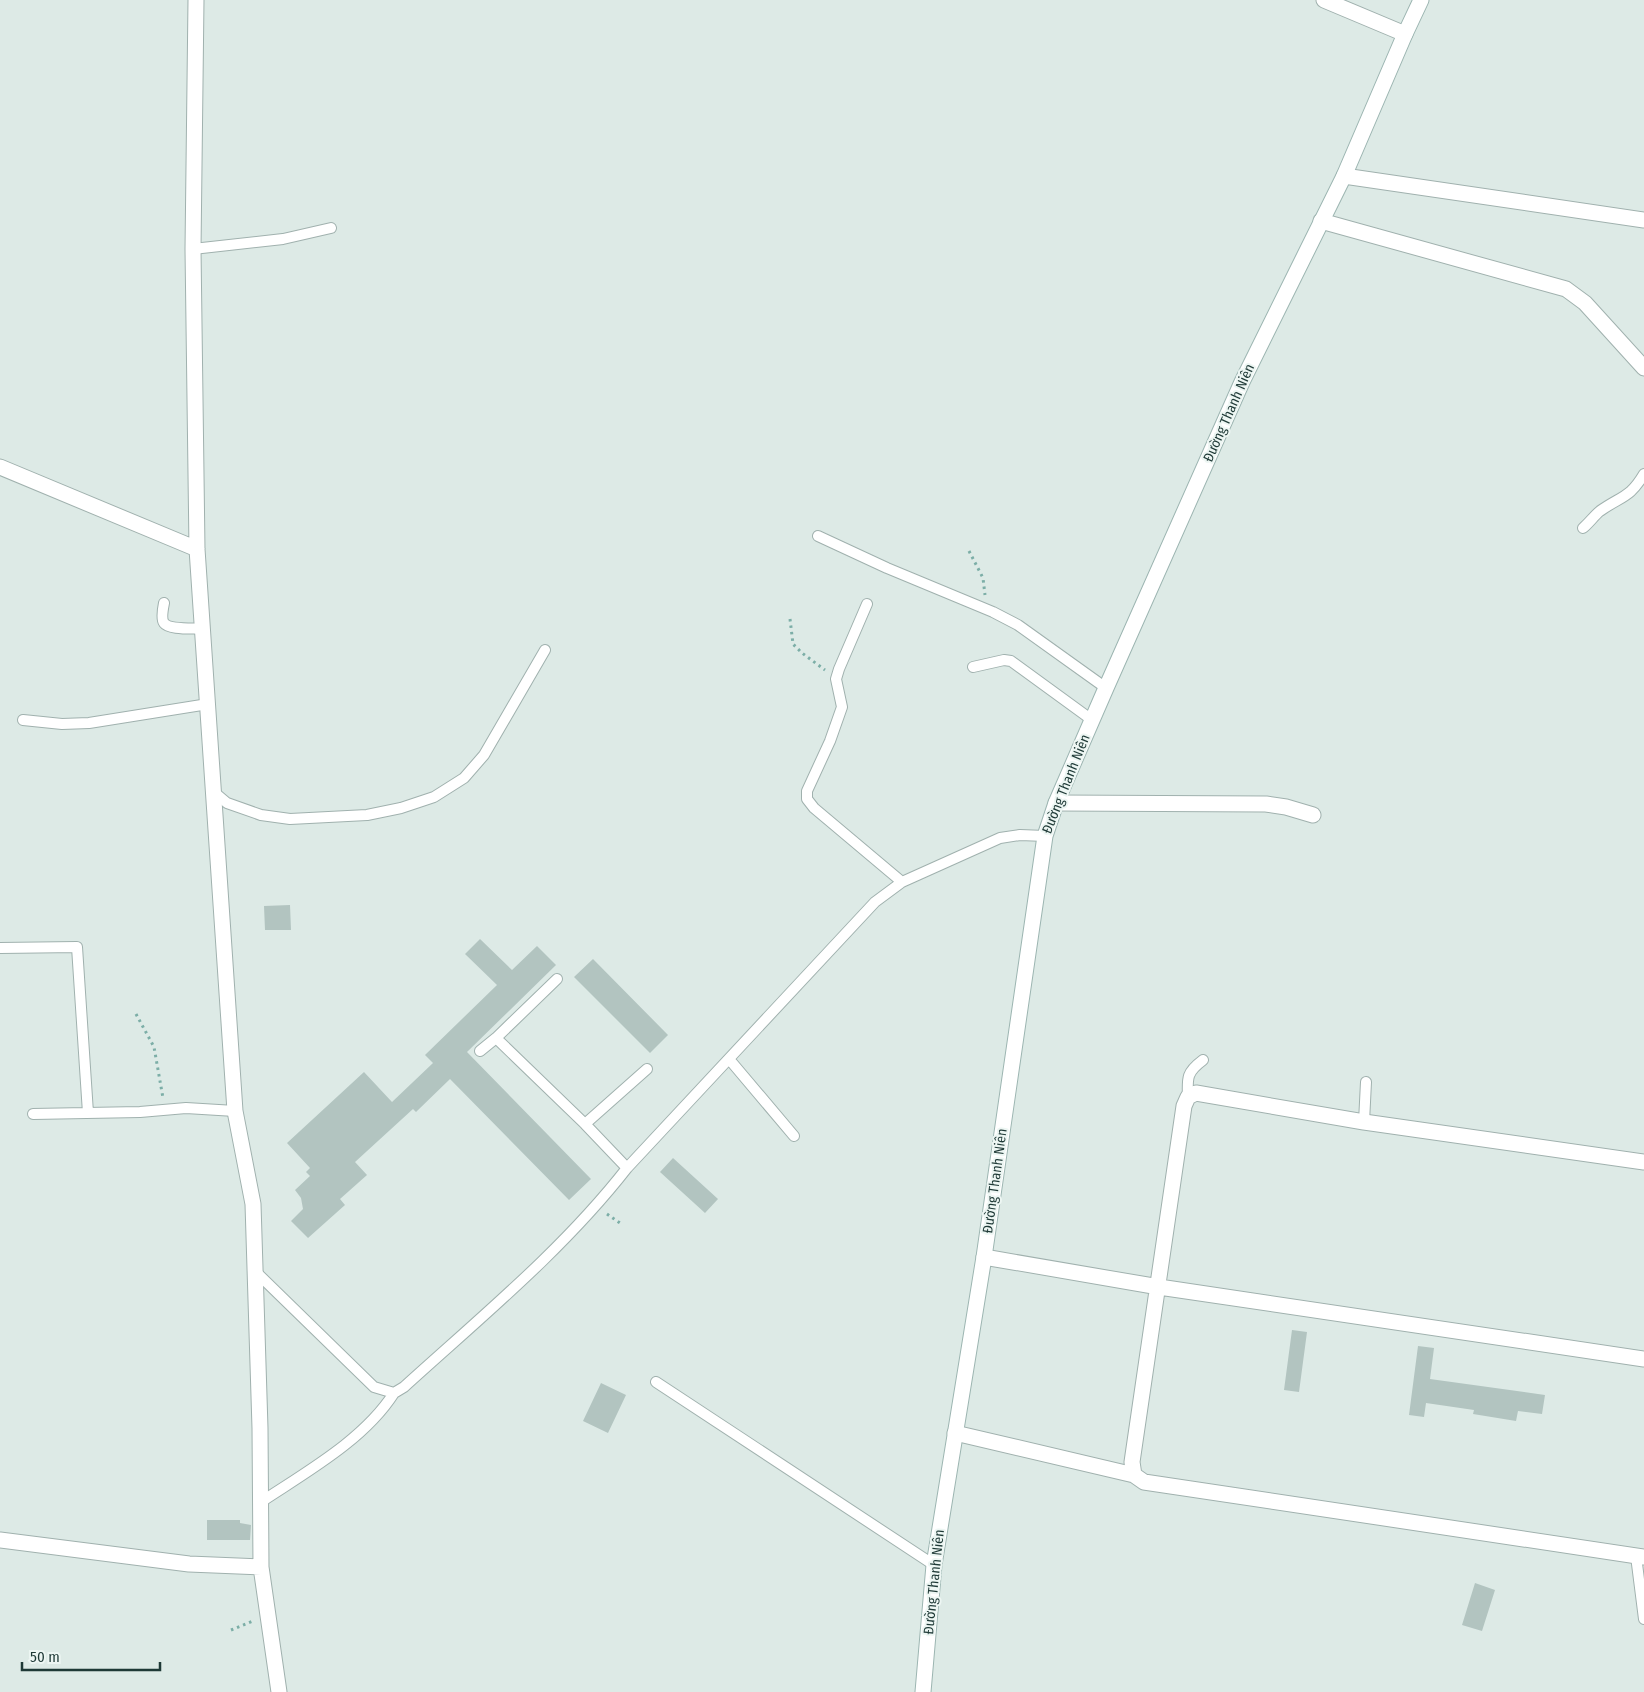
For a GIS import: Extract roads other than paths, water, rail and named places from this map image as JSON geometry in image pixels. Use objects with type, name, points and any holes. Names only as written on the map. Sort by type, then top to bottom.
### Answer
[{"type":"street","points":[[196,0],[193,249],[197,549],[235,1111],[253,1204],[261,1567],[279,1692]]},
{"type":"street","points":[[1324,0],[1404,34]]},
{"type":"street","name":"Đường Thanh Niên","points":[[923,1692],[934,1564],[984,1257],[1045,836],[1056,803],[1092,720],[1242,382],[1344,176],[1404,34],[1421,0]]},
{"type":"street","points":[[1344,176],[1644,220]]},
{"type":"street","points":[[1321,221],[1566,289],[1585,303],[1644,368]]},
{"type":"street","points":[[0,467],[197,549]]},
{"type":"street","points":[[1056,803],[1266,804],[1286,806],[1314,815]]},
{"type":"street","points":[[1134,1475],[1132,1462],[1184,1106],[1188,1097],[1196,1093],[1364,1122],[1644,1161]]},
{"type":"street","points":[[984,1257],[1159,1287],[1644,1359]]},
{"type":"street","points":[[955,1433],[1134,1475],[1144,1482],[1640,1556]]},
{"type":"street","points":[[0,1540],[189,1564],[261,1567]]},
{"type":"lane","points":[[193,249],[283,239],[331,228]]},
{"type":"lane","points":[[1584,528],[1600,512],[1635,489],[1644,474]]},
{"type":"lane","points":[[818,536],[896,572],[986,609],[1018,625],[1106,688]]},
{"type":"lane","points":[[164,603],[162,621],[164,624],[171,627],[203,628]]},
{"type":"lane","points":[[867,604],[839,669],[836,679],[842,707],[830,741],[807,791],[807,799],[814,808],[902,882]]},
{"type":"lane","points":[[214,792],[227,803],[261,815],[290,819],[367,816],[434,798],[464,778],[484,755],[544,650]]},
{"type":"lane","points":[[973,667],[1004,660],[1011,661],[1092,720]]},
{"type":"lane","points":[[23,720],[62,724],[89,722],[208,704]]},
{"type":"lane","points":[[260,1502],[326,1459],[356,1436],[380,1414],[394,1393],[404,1387],[555,1250],[596,1206],[627,1168],[875,902],[902,882],[1000,838],[1020,835],[1045,836]]},
{"type":"lane","points":[[0,948],[77,947],[88,1113]]},
{"type":"lane","points":[[480,1051],[557,979]]},
{"type":"lane","points":[[496,1038],[585,1124],[627,1168]]},
{"type":"lane","points":[[729,1059],[794,1136]]},
{"type":"lane","points":[[1188,1097],[1187,1082],[1191,1069],[1202,1060]]},
{"type":"lane","points":[[585,1124],[647,1069]]},
{"type":"lane","points":[[1364,1122],[1366,1082]]},
{"type":"lane","points":[[33,1114],[186,1108],[235,1111]]},
{"type":"lane","points":[[255,1271],[374,1387],[394,1393]]},
{"type":"lane","points":[[656,1382],[934,1564]]},
{"type":"lane","points":[[1640,1556],[1644,1619]]}]
